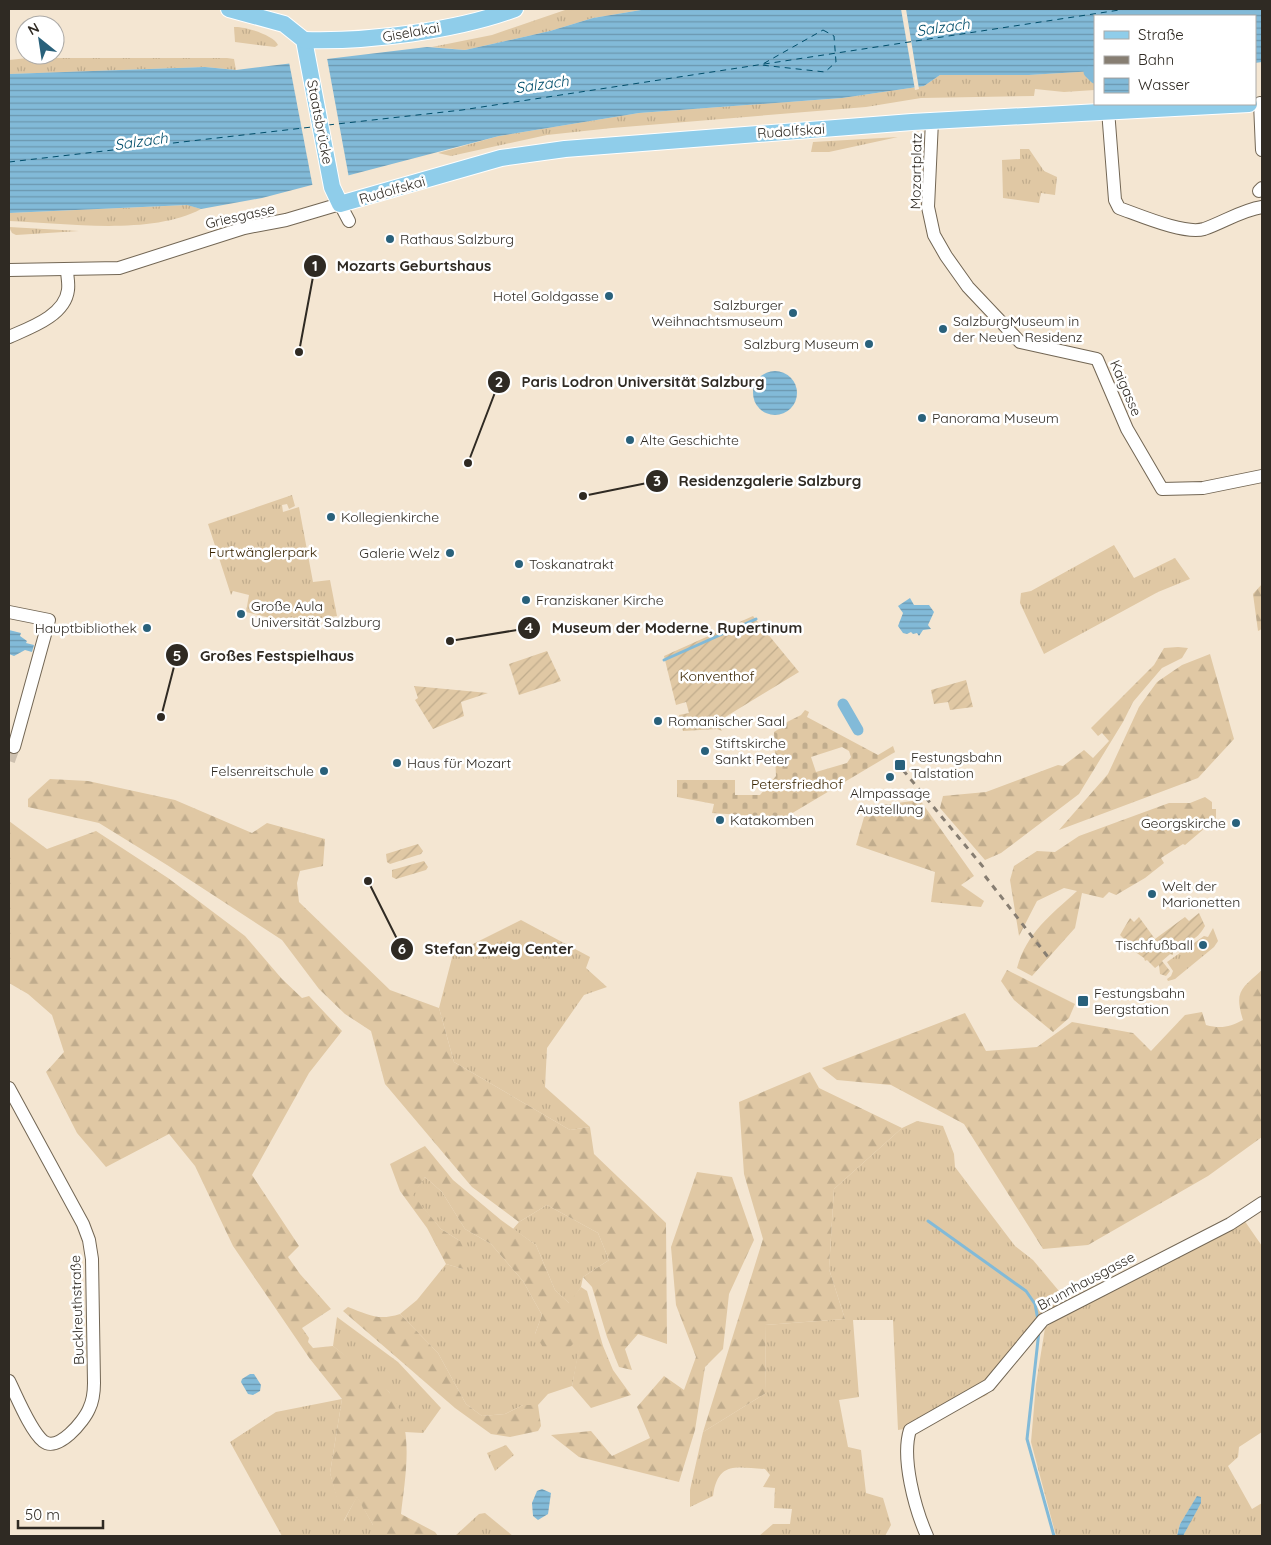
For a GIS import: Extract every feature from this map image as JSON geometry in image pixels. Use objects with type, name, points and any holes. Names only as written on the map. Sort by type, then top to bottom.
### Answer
[{"type":"main road","points":[[229,9],[284,24],[304,40]]},
{"type":"main road","name":"Giselakai","points":[[304,40],[378,38],[475,20],[515,9]]},
{"type":"main road","name":"Staatsbrücke","points":[[304,40],[332,187],[340,204]]},
{"type":"main road","name":"Rudolfskai","points":[[340,204],[502,158],[565,149],[1108,110],[1214,105]]},
{"type":"street","points":[[1256,103],[1262,150]]},
{"type":"street","points":[[1108,110],[1115,200],[1119,208],[1189,230],[1202,229],[1252,208],[1262,207]]},
{"type":"street","name":"Mozartplatz","points":[[932,122],[928,207],[934,235],[942,249]]},
{"type":"street","points":[[340,204],[349,222]]},
{"type":"street","name":"Griesgasse","points":[[14,270],[118,268],[244,228],[307,215],[340,204]]},
{"type":"street","name":"Kaigasse","points":[[942,249],[968,287],[1020,342],[1097,359],[1127,429],[1162,489],[1203,488],[1262,476]]},
{"type":"street","points":[[9,337],[52,315],[61,305],[68,291],[67,270]]},
{"type":"street","points":[[9,612],[49,620],[14,747]]},
{"type":"street","name":"Bucklreuthstraße","points":[[9,1088],[83,1224],[90,1249],[94,1373],[93,1399],[86,1416],[77,1428],[53,1444],[43,1441],[37,1434],[9,1381]]},
{"type":"street","name":"Brunnhausgasse","points":[[927,1536],[918,1510],[907,1461],[907,1439],[910,1430],[989,1385],[1043,1320],[1230,1224],[1262,1203]]},
{"type":"green space","points":[[568,9],[647,9],[593,18],[550,31],[465,50],[432,47],[492,35]]},
{"type":"green space","points":[[234,27],[258,32],[271,38],[278,45],[275,47],[235,42]]},
{"type":"green space","points":[[65,58],[227,58],[234,59],[236,70],[205,67],[9,74],[9,60],[15,59],[15,65],[65,65]]},
{"type":"green space","points":[[1094,71],[1094,90],[1064,92],[1035,89],[1034,96],[921,98],[866,107],[547,135],[451,156],[438,153],[499,136],[639,113],[842,98],[924,86],[940,75],[1028,75]]},
{"type":"green space","points":[[898,137],[829,152],[811,152],[813,142]]},
{"type":"green space","points":[[1020,149],[1029,149],[1044,171],[1057,177],[1055,195],[1041,193],[1039,203],[1003,198],[1002,160],[1020,159]]},
{"type":"green space","points":[[188,205],[201,209],[158,223],[107,226],[9,221],[9,213]]},
{"type":"green space","points":[[9,227],[79,231],[16,235],[12,233]]},
{"type":"green space","name":"Furtwänglerpark","points":[[292,495],[295,506],[289,509],[287,504],[282,505],[283,512],[299,507],[313,582],[330,580],[337,616],[313,619],[313,628],[246,612],[249,595],[233,591],[231,595],[208,524]]},
{"type":"green space","points":[[1114,545],[1134,578],[1175,558],[1190,579],[1158,592],[1044,654],[1020,603],[1021,593],[1031,591]]},
{"type":"green space","points":[[1262,584],[1262,629],[1258,631],[1253,594]]},
{"type":"green space","name":"Konventhof","points":[[753,616],[799,672],[717,722],[722,731],[717,729],[683,731],[679,715],[689,713],[686,702],[676,705],[664,656]]},
{"type":"green space","points":[[1164,648],[1188,648],[1182,658],[1162,668],[1133,702],[1079,794],[1001,853],[985,860],[940,808],[943,796],[986,792],[1058,765],[1063,766],[1084,750],[1093,758],[1109,741],[1102,733],[1098,736],[1091,728],[1154,665]]},
{"type":"green space","points":[[547,651],[561,681],[519,695],[509,664]]},
{"type":"green space","points":[[1210,654],[1234,739],[1198,778],[1059,830],[1108,774],[1139,707],[1157,682],[1182,665]]},
{"type":"green space","points":[[966,680],[973,707],[950,710],[948,702],[934,704],[931,690]]},
{"type":"green space","points":[[414,686],[488,693],[461,702],[464,716],[433,729],[415,700],[418,698]]},
{"type":"green space","name":"Petersfriedhof","points":[[805,710],[809,712],[807,717],[878,755],[893,746],[895,752],[784,818],[712,813],[714,804],[677,797],[677,780],[735,780],[735,795],[760,795],[776,776],[774,732],[782,727],[781,725],[801,715]],"holes":[[[842,747],[849,751],[851,757],[847,763],[816,772],[811,757]]]},
{"type":"green space","points":[[50,779],[88,781],[175,800],[252,833],[267,823],[325,839],[323,866],[300,871],[297,883],[299,902],[390,990],[439,1008],[454,1062],[570,1130],[590,1127],[594,1154],[666,1223],[667,1344],[638,1334],[625,1349],[632,1370],[619,1367],[607,1337],[592,1287],[583,1277],[609,1260],[598,1233],[547,1205],[519,1222],[472,1187],[385,1084],[371,1031],[345,1014],[319,989],[282,940],[99,823],[28,807],[28,799]]},
{"type":"green space","points":[[1205,797],[1212,802],[1212,809],[1216,809],[1216,826],[1205,828],[1185,845],[1183,844],[1161,858],[1164,863],[1145,878],[1116,895],[1109,892],[1103,898],[1082,893],[1075,928],[1032,976],[1017,968],[1027,944],[1041,925],[1077,891],[1064,888],[1037,901],[1019,936],[1010,880],[1014,866],[1037,851],[1055,852],[1079,836],[1169,803],[1190,803]]},
{"type":"green space","points":[[920,800],[974,876],[961,885],[984,901],[981,907],[931,902],[935,872],[856,845],[867,807]]},
{"type":"green space","points":[[9,821],[47,849],[96,831],[168,878],[245,936],[282,979],[302,998],[309,996],[342,1031],[309,1073],[252,1175],[299,1246],[288,1257],[300,1274],[331,1309],[302,1328],[309,1338],[308,1342],[313,1348],[333,1346],[370,1374],[389,1392],[403,1419],[406,1435],[406,1468],[401,1514],[435,1532],[438,1536],[373,1536],[373,1525],[357,1497],[343,1522],[330,1473],[342,1399],[310,1359],[233,1246],[195,1166],[169,1134],[106,1167],[77,1133],[46,1072],[64,1052],[52,1015],[28,994],[9,983]]},
{"type":"green space","points":[[418,844],[423,851],[421,854],[390,864],[387,862],[386,854]]},
{"type":"green space","points":[[424,861],[428,867],[426,870],[396,879],[392,877],[392,870]]},
{"type":"green space","points":[[1199,913],[1205,926],[1195,938],[1178,948],[1173,952],[1173,955],[1170,954],[1162,961],[1170,971],[1166,976],[1160,974],[1159,965],[1155,968],[1147,960],[1145,961],[1144,958],[1131,949],[1131,946],[1120,935],[1130,918],[1134,922],[1139,917],[1155,939],[1185,917],[1189,921]]},
{"type":"green space","points":[[521,920],[590,957],[586,968],[607,987],[584,995],[547,1048],[545,1087],[590,1127],[570,1130],[454,1062],[439,1008],[453,954]]},
{"type":"green space","points":[[1213,928],[1218,941],[1214,947],[1175,979],[1168,981],[1167,979],[1173,971],[1167,962],[1204,936],[1208,937]]},
{"type":"green space","points":[[1007,970],[1075,1004],[1069,1018],[1053,1032],[1014,1000],[1001,981]]},
{"type":"green space","points":[[1262,970],[1262,1137],[1208,1176],[1088,1245],[1043,1249],[964,1124],[891,1085],[837,1080],[822,1068],[965,1013],[986,1051],[1037,1047],[1072,1022],[1133,1033],[1151,1051],[1185,1015],[1202,1012],[1206,1025],[1216,1027],[1230,1026],[1243,1020],[1239,1003],[1241,991]]},
{"type":"green space","points":[[810,1072],[819,1088],[902,1128],[834,1189],[829,1269],[845,1319],[765,1325],[766,1393],[703,1432],[763,1239],[744,1174],[739,1102]]},
{"type":"green space","points":[[917,1121],[943,1126],[954,1154],[955,1167],[1015,1246],[1033,1260],[1064,1297],[987,1395],[923,1426],[898,1430],[893,1320],[853,1320],[859,1397],[839,1400],[848,1447],[861,1450],[866,1493],[883,1498],[891,1525],[885,1536],[759,1536],[773,1524],[790,1524],[792,1509],[774,1508],[775,1488],[763,1487],[770,1475],[765,1469],[738,1468],[724,1471],[719,1476],[713,1496],[690,1507],[690,1490],[703,1432],[766,1393],[765,1325],[845,1319],[829,1269],[834,1189],[902,1128]]},
{"type":"green space","points":[[425,1146],[453,1180],[501,1220],[536,1245],[555,1290],[569,1303],[581,1287],[587,1291],[603,1346],[613,1370],[631,1395],[591,1408],[572,1386],[581,1336],[567,1350],[544,1349],[535,1334],[542,1315],[523,1281],[491,1244],[465,1229],[442,1192],[425,1177],[413,1195],[441,1229],[460,1241],[470,1262],[463,1269],[446,1264],[427,1228],[400,1191],[390,1164]]},
{"type":"green space","points":[[697,1172],[732,1177],[754,1240],[729,1294],[723,1349],[705,1367],[695,1430],[679,1482],[579,1457],[551,1435],[591,1431],[612,1456],[650,1438],[637,1407],[664,1376],[684,1390],[696,1357],[676,1305],[671,1247]]},
{"type":"green space","points":[[425,1177],[442,1192],[465,1229],[491,1244],[523,1281],[542,1315],[535,1334],[582,1335],[572,1386],[548,1394],[538,1405],[523,1405],[505,1414],[482,1416],[466,1404],[438,1353],[400,1314],[417,1300],[446,1264],[463,1269],[460,1241],[441,1229],[412,1195]]},
{"type":"green space","points":[[547,1205],[598,1233],[609,1260],[583,1277],[581,1287],[570,1304],[555,1290],[536,1245],[513,1229],[519,1222]]},
{"type":"green space","points":[[1244,1220],[1262,1246],[1262,1432],[1239,1447],[1238,1457],[1228,1466],[1252,1509],[1262,1503],[1262,1536],[1183,1536],[1195,1512],[1197,1497],[1180,1524],[1177,1536],[1056,1536],[1031,1442],[1036,1384],[1045,1328],[1074,1307]]},
{"type":"green space","points":[[348,1307],[379,1317],[400,1314],[438,1353],[466,1404],[482,1416],[505,1414],[523,1405],[538,1405],[541,1426],[538,1431],[510,1437],[491,1434],[455,1408],[343,1311]]},
{"type":"green space","points":[[337,1317],[398,1362],[441,1408],[423,1433],[405,1432],[389,1392],[333,1346]]},
{"type":"green space","points":[[342,1399],[330,1473],[344,1521],[357,1496],[373,1525],[373,1536],[282,1536],[230,1442],[276,1412]]},
{"type":"green space","points":[[506,1445],[514,1455],[495,1471],[487,1453]]},
{"type":"green space","points":[[485,1513],[513,1536],[455,1536],[479,1514]]},
{"type":"water","name":"Salzach","points":[[647,9],[1262,9],[1262,62],[1256,63],[1256,15],[1094,15],[1094,71],[1029,75],[940,75],[924,86],[842,98],[639,113],[499,136],[262,198],[201,209],[187,205],[9,213],[9,74],[205,67],[236,70],[427,47],[465,50],[550,31],[593,18]]},
{"type":"water","points":[[775,371],[787,375],[793,381],[797,393],[793,405],[787,411],[775,415],[763,411],[757,405],[753,393],[757,381],[763,375]]},
{"type":"water","points":[[910,598],[914,605],[929,605],[934,612],[928,625],[931,629],[923,630],[919,636],[917,633],[903,633],[898,626],[903,613],[898,606]]},
{"type":"water","points":[[9,630],[21,633],[20,636],[27,641],[26,643],[34,645],[32,652],[25,650],[14,656],[9,654]]},
{"type":"water","points":[[250,1374],[254,1374],[261,1385],[260,1391],[253,1395],[248,1394],[241,1382],[242,1379]]},
{"type":"water","points":[[542,1489],[551,1493],[548,1514],[538,1520],[533,1516],[532,1503],[537,1491]]},
{"type":"water","points":[[1197,1496],[1201,1497],[1201,1503],[1183,1536],[1177,1536],[1180,1524]]},
{"type":"pier","points":[[901,9],[906,9],[919,89],[915,90]]},
{"type":"pier","points":[[327,58],[349,178],[313,188],[289,62]]},
{"type":"waterway","points":[[1089,72],[1094,77]]},
{"type":"waterway","points":[[664,660],[756,619]]},
{"type":"waterway","points":[[843,704],[858,730]]},
{"type":"waterway","points":[[928,1221],[1026,1291],[1035,1304],[1038,1320]]},
{"type":"waterway","points":[[1039,1331],[1027,1439],[1054,1536]]},
{"type":"ferry route","points":[[328,125],[462,110],[1126,9]]},
{"type":"ferry route","points":[[823,30],[834,36],[836,62],[825,72],[761,65],[823,30]]},
{"type":"ferry route","points":[[9,162],[312,127]]},
{"type":"tunnel","points":[[9,761],[14,747]]},
{"type":"railway","points":[[903,770],[984,868]]},
{"type":"railway","points":[[985,876],[1048,957]]},
{"type":"place","name":"Rathaus Salzburg","points":[[390,239]]},
{"type":"place","name":"Hotel Goldgasse","points":[[609,296]]},
{"type":"place","name":"Salzburger Weihnachtsmuseum","points":[[793,313]]},
{"type":"place","name":"SalzburgMuseum in der Neuen Residenz","points":[[943,329]]},
{"type":"place","name":"Salzburg Museum","points":[[869,344]]},
{"type":"place","name":"Mozarts Geburtshaus","points":[[299,352]]},
{"type":"place","name":"Panorama Museum","points":[[922,418]]},
{"type":"place","name":"Alte Geschichte","points":[[630,440]]},
{"type":"place","name":"Paris Lodron Universität Salzburg","points":[[468,463]]},
{"type":"place","name":"Residenzgalerie Salzburg","points":[[583,496]]},
{"type":"place","name":"Kollegienkirche","points":[[331,517]]},
{"type":"place","name":"Galerie Welz","points":[[450,553]]},
{"type":"place","name":"Toskanatrakt","points":[[519,564]]},
{"type":"place","name":"Franziskaner Kirche","points":[[526,600]]},
{"type":"place","name":"Große Aula Universität Salzburg","points":[[241,614]]},
{"type":"place","name":"Hauptbibliothek","points":[[147,628]]},
{"type":"place","name":"Museum der Moderne, Rupertinum","points":[[450,641]]},
{"type":"place","name":"Großes Festspielhaus","points":[[161,717]]},
{"type":"place","name":"Romanischer Saal","points":[[658,721]]},
{"type":"place","name":"Stiftskirche Sankt Peter","points":[[705,751]]},
{"type":"place","name":"Haus für Mozart","points":[[397,763]]},
{"type":"place","name":"Festungsbahn Talstation","points":[[900,765]]},
{"type":"place","name":"Felsenreitschule","points":[[324,771]]},
{"type":"place","name":"Almpassage Austellung","points":[[890,777]]},
{"type":"place","name":"Katakomben","points":[[720,820]]},
{"type":"place","name":"Georgskirche","points":[[1236,823]]},
{"type":"place","name":"Stefan Zweig Center","points":[[368,881]]},
{"type":"place","name":"Welt der Marionetten","points":[[1152,894]]},
{"type":"place","name":"Tischfußball","points":[[1203,945]]},
{"type":"place","name":"Festungsbahn Bergstation","points":[[1083,1001]]}]
